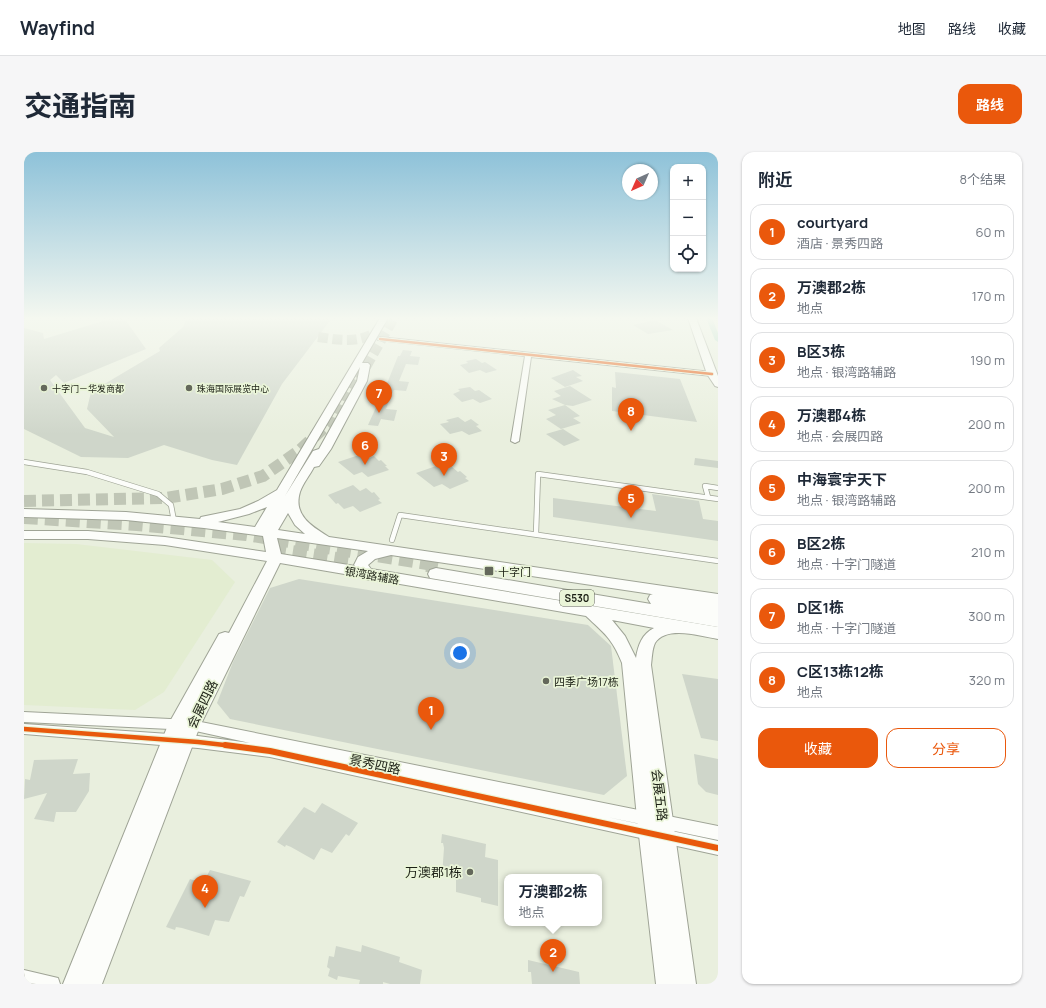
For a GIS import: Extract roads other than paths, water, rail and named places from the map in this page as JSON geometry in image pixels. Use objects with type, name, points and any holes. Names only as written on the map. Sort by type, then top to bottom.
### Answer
[{"type":"highway","name":"S530","points":[[718,609],[437,569],[718,621]]},
{"type":"main road","points":[[326,542],[311,532],[293,513],[293,487],[363,357]]},
{"type":"main road","points":[[180,522],[222,518],[246,512],[268,502],[293,487],[317,462],[329,442],[362,381],[365,365],[370,357]]},
{"type":"main road","points":[[709,357],[715,372]]},
{"type":"main road","points":[[710,357],[718,384]]},
{"type":"main road","points":[[270,558],[264,533],[293,487],[317,453]]},
{"type":"main road","points":[[24,513],[126,516],[326,542],[395,545],[718,599]]},
{"type":"main road","name":"银湾路辅路","points":[[24,535],[88,535],[166,541],[718,632]]},
{"type":"main road","points":[[368,575],[361,565],[363,560],[395,545]]},
{"type":"main road","name":"会展四路","points":[[75,984],[181,733],[260,574],[270,558]]},
{"type":"main road","name":"会展五路","points":[[590,612],[604,621],[613,630],[622,642],[630,663],[656,827],[684,984]]},
{"type":"main road","name":"会展五路","points":[[668,984],[643,665],[645,648],[649,639],[658,631],[679,626]]},
{"type":"main road","name":"会展四路","points":[[90,984],[181,733]]},
{"type":"street","points":[[515,441],[528,357]]},
{"type":"street","points":[[548,357],[715,372]]},
{"type":"street","name":"景秀四路","points":[[24,717],[181,733],[656,827],[718,833]]},
{"type":"street","name":"景秀四路","points":[[24,729],[181,733]]},
{"type":"street","name":"景秀四路","points":[[656,827],[718,848]]},
{"type":"street","points":[[24,978],[52,984]]},
{"type":"lane","points":[[24,462],[87,472],[158,494],[171,505],[180,522]]},
{"type":"lane","points":[[536,534],[538,474],[718,499]]},
{"type":"lane","points":[[708,498],[705,486],[718,488]]},
{"type":"lane","points":[[395,545],[400,515],[718,561]]},
{"type":"tunnel","points":[[359,379],[372,357]]},
{"type":"tunnel","points":[[328,424],[352,378]]},
{"type":"tunnel","points":[[24,501],[166,498],[222,489],[263,476],[299,451],[328,424]]},
{"type":"tunnel","points":[[24,517],[137,524],[246,534],[429,563]]},
{"type":"tunnel","points":[[272,549],[350,561]]},
{"type":"tunnel","points":[[429,563],[433,564]]},
{"type":"tunnel","points":[[429,563],[438,565]]},
{"type":"place","name":"十字门－华发商都","points":[[44,388]]},
{"type":"place","name":"珠海国际展览中心","points":[[189,388]]},
{"type":"place","name":"D区1栋","points":[[379,413]]},
{"type":"place","name":"C区13栋12栋","points":[[631,431]]},
{"type":"place","name":"B区2栋","points":[[365,465]]},
{"type":"place","name":"B区3栋","points":[[444,476]]},
{"type":"place","name":"中海寰宇天下","points":[[631,518]]},
{"type":"place","name":"十字门","points":[[489,571]]},
{"type":"place","name":"四季广场17栋","points":[[546,681]]},
{"type":"place","name":"courtyard","points":[[431,730]]},
{"type":"place","name":"万澳郡1栋","points":[[470,872]]},
{"type":"place","name":"万澳郡4栋","points":[[205,908]]},
{"type":"place","name":"万澳郡2栋","points":[[553,972]]}]
